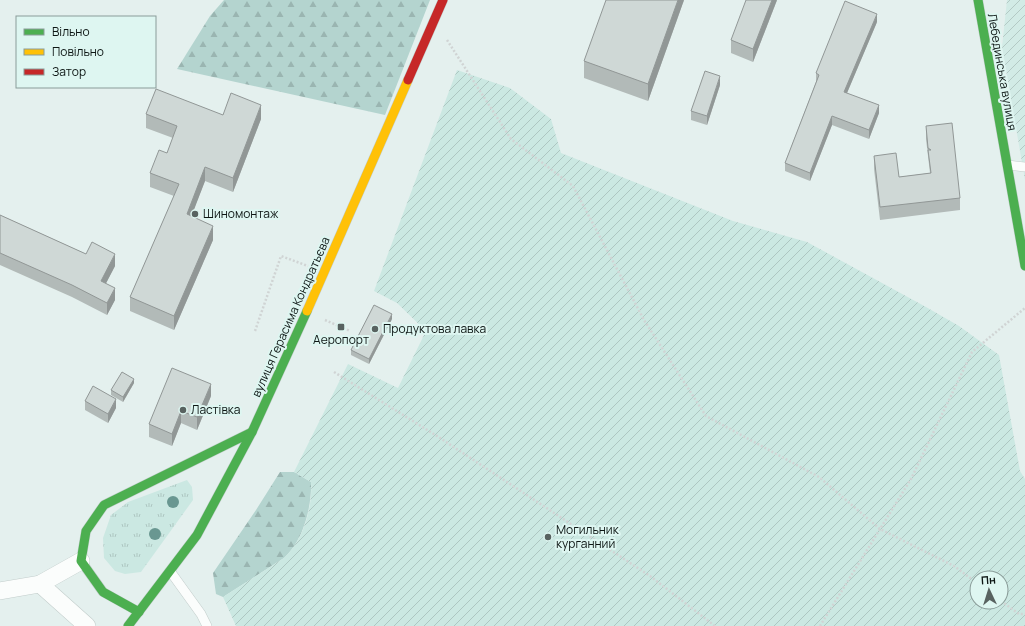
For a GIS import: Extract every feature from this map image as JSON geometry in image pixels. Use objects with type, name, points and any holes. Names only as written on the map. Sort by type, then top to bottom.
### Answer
[{"type":"main road","name":"вулиця Герасима Кондратьєва","points":[[128,626],[196,535],[252,432],[325,273],[443,0]]},
{"type":"main road","name":"Лебединська вулиця","points":[[978,0],[1025,266]]},
{"type":"main road","points":[[138,612],[103,592],[81,561],[86,531],[104,505],[252,432]]},
{"type":"street","points":[[0,591],[40,584],[81,561]]},
{"type":"street","points":[[40,584],[87,626]]},
{"type":"lane","points":[[1006,165],[1025,167]]},
{"type":"lane","points":[[170,570],[201,614],[207,626]]},
{"type":"path","points":[[434,22],[511,139],[573,186],[644,320],[706,416],[819,477],[880,529],[954,566],[969,577]]},
{"type":"path","points":[[255,330],[281,256],[325,273]]},
{"type":"path","points":[[820,626],[911,479],[972,352],[1025,308]]},
{"type":"path","points":[[306,312],[350,331]]},
{"type":"path","points":[[334,372],[437,436],[650,576],[715,626]]},
{"type":"path","points":[[1009,607],[1018,614],[1025,614]]},
{"type":"shaded area","points":[[1007,0],[1025,0],[1025,180],[1002,47]]},
{"type":"green space","points":[[224,0],[430,0],[385,115],[177,69],[210,16]]},
{"type":"green space","points":[[457,70],[510,88],[551,119],[561,153],[733,221],[807,242],[959,326],[999,355],[1020,471],[1025,479],[1025,626],[236,626],[223,597],[284,558],[297,542],[308,513],[311,482],[294,472],[348,364],[398,388],[426,331],[397,303],[374,291]]},
{"type":"green space","points":[[280,472],[294,472],[311,482],[308,513],[301,533],[291,551],[284,558],[223,597],[216,594],[213,573]]},
{"type":"green space","points":[[187,480],[192,487],[193,500],[141,572],[125,574],[115,571],[104,558],[103,538],[111,515],[128,502]]},
{"type":"building","points":[[606,0],[678,0],[648,84],[584,61]]},
{"type":"building","points":[[746,0],[772,0],[753,49],[731,40]]},
{"type":"building","points":[[845,1],[877,14],[844,92],[879,105],[869,130],[832,116],[810,173],[785,163],[819,75],[816,73]]},
{"type":"building","points":[[705,71],[720,76],[707,116],[691,111]]},
{"type":"building","points":[[156,89],[223,115],[231,93],[261,105],[233,178],[205,167],[187,214],[213,226],[174,316],[130,297],[179,184],[150,173],[159,150],[167,153],[177,126],[146,114]]},
{"type":"building","points":[[952,123],[960,198],[880,207],[874,156],[896,153],[899,177],[931,173],[928,150],[931,150],[928,148],[926,126]]},
{"type":"building","points":[[0,215],[86,254],[92,242],[115,254],[101,281],[115,288],[107,303],[72,285],[0,253]]},
{"type":"building","name":"Продуктова лавка","points":[[374,305],[392,314],[369,359],[351,350]]},
{"type":"building","name":"Ластівка","points":[[172,368],[211,384],[197,417],[181,411],[172,434],[149,424]]},
{"type":"building","points":[[122,372],[134,379],[123,397],[111,390]]},
{"type":"building","points":[[93,386],[116,399],[108,414],[85,401]]},
{"type":"traffic: fast","points":[[978,0],[1025,266]]},
{"type":"traffic: fast","points":[[128,626],[197,535],[252,432],[307,311]]},
{"type":"traffic: fast","points":[[139,612],[103,592],[81,561],[86,531],[104,505],[252,432]]},
{"type":"traffic: slow","points":[[307,311],[408,80]]},
{"type":"traffic: jam","points":[[408,80],[443,0]]},
{"type":"place","name":"Шиномонтаж","points":[[195,214]]},
{"type":"place","name":"Аеропорт","points":[[341,327]]},
{"type":"place","name":"Продуктова лавка","points":[[375,329]]},
{"type":"place","name":"Ластівка","points":[[183,410]]},
{"type":"place","name":"Могильник курганний","points":[[548,537]]}]
